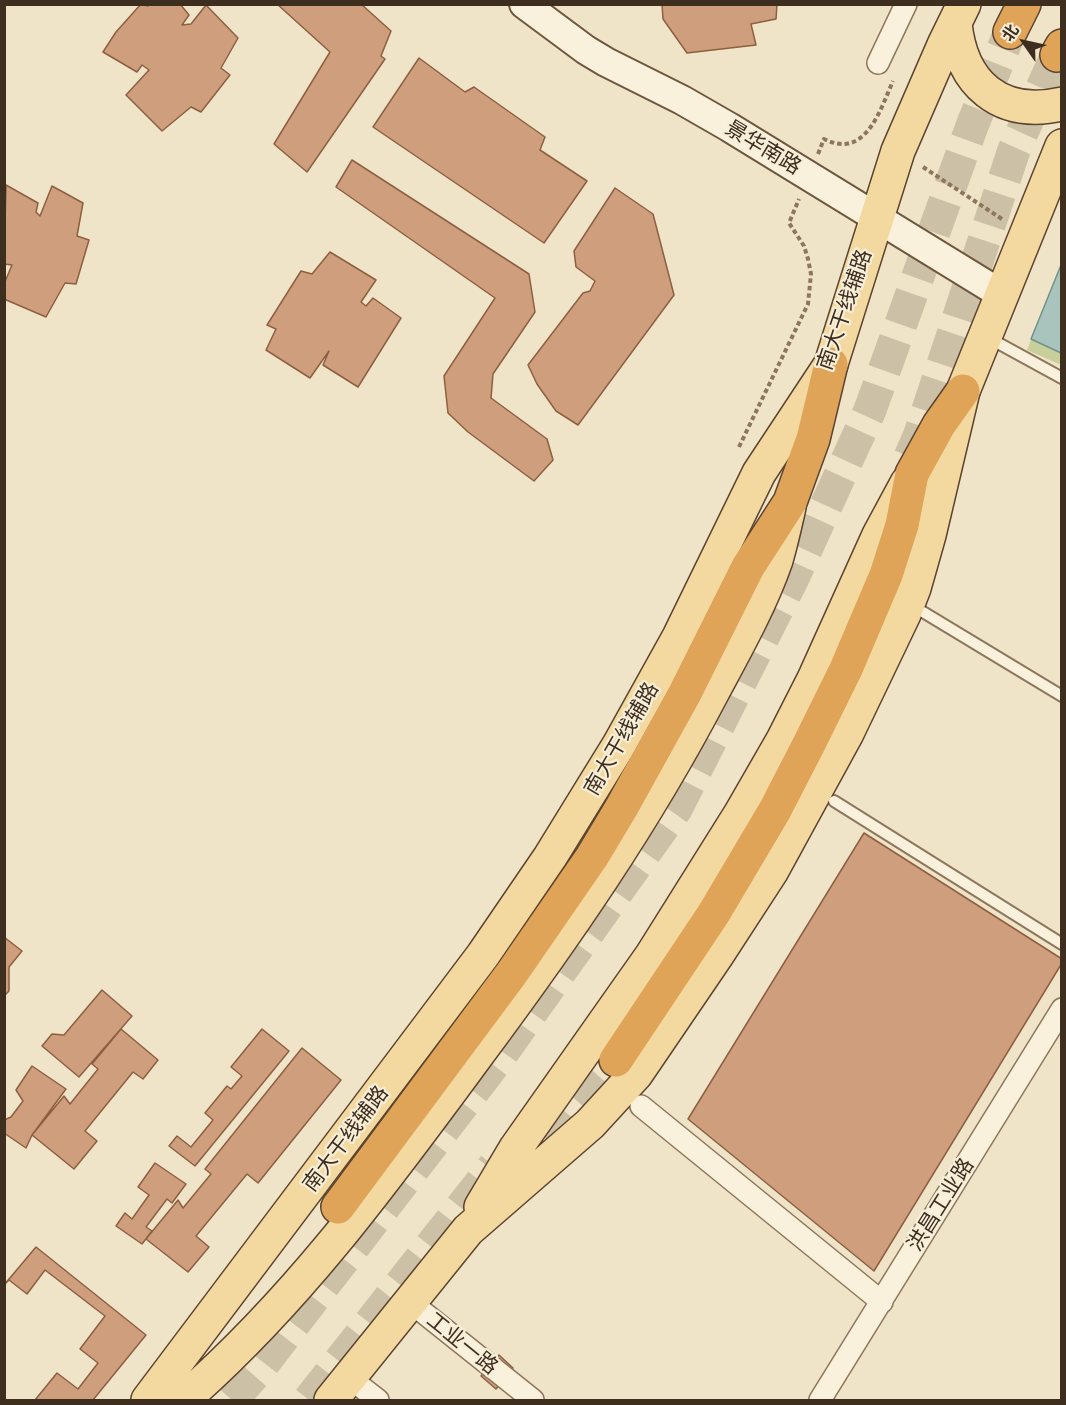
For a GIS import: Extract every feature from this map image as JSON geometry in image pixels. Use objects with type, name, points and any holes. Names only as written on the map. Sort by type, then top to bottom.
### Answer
[{"type":"highway","points":[[338,1207],[512,973],[592,857],[653,751],[748,567],[790,502],[813,439],[831,364]]},
{"type":"highway","points":[[616,1060],[725,894],[776,810],[850,659],[886,575],[902,525],[912,474],[939,425],[963,391]]},
{"type":"main road","name":"景华南路","points":[[524,4],[586,50],[704,112],[1001,294]]},
{"type":"main road","name":"南大干线辅路","points":[[148,1401],[477,963],[591,792],[650,690],[759,473],[831,364],[898,151],[959,14]]},
{"type":"main road","points":[[959,14],[956,41],[969,73],[982,88],[996,98],[1014,105],[1031,107],[1062,104]]},
{"type":"main road","points":[[468,1230],[590,1124],[636,1074],[771,872],[847,733],[904,614],[929,535],[963,391],[1062,146]]},
{"type":"main road","points":[[331,1401],[468,1230],[516,1148],[652,955],[741,813],[814,680],[879,535],[912,474]]},
{"type":"main road","points":[[183,1401],[281,1304],[343,1232],[522,995],[597,889],[673,765],[740,640],[776,559],[790,502]]},
{"type":"street","points":[[888,68],[906,4]]},
{"type":"street","name":"洪昌工业路","points":[[820,1401],[1062,1009]]},
{"type":"street","points":[[641,1106],[882,1302]]},
{"type":"street","name":"工业一路","points":[[419,1309],[533,1401]]},
{"type":"street","points":[[360,1386],[378,1401]]},
{"type":"lane","points":[[984,336],[1062,378]]},
{"type":"lane","points":[[923,612],[1062,696]]},
{"type":"lane","points":[[834,801],[1062,944]]},
{"type":"path","points":[[822,145],[824,140],[831,143],[848,144],[865,135],[872,126],[888,68]]},
{"type":"path","points":[[926,169],[1008,223]]},
{"type":"path","points":[[739,448],[808,304],[811,281],[808,259],[804,246],[789,223],[792,215]]},
{"type":"green space","points":[[1061,265],[1061,365],[1027,350]]},
{"type":"water","points":[[1061,265],[1061,353],[1031,339]]},
{"type":"building","points":[[141,4],[148,6],[149,4],[180,4],[189,15],[182,25],[191,24],[206,5],[238,38],[221,68],[230,75],[201,112],[191,107],[162,131],[126,95],[149,70],[142,65],[137,72],[103,52],[116,32]]},
{"type":"building","points":[[277,4],[361,4],[391,31],[381,56],[385,59],[307,172],[274,144],[330,52]]},
{"type":"building","points":[[662,4],[777,4],[776,19],[751,24],[756,45],[687,53],[663,19]]},
{"type":"building","points":[[419,58],[465,92],[474,87],[545,137],[540,150],[587,181],[544,243],[373,127]]},
{"type":"building","points":[[352,160],[529,274],[535,312],[493,374],[491,398],[547,439],[553,460],[534,481],[468,432],[448,413],[444,376],[495,298],[336,187]]},
{"type":"building","points":[[6,185],[38,203],[36,212],[40,216],[52,186],[83,203],[77,236],[89,240],[76,284],[65,283],[46,317],[4,299],[4,284],[12,265],[4,264]]},
{"type":"building","points":[[615,188],[653,214],[674,295],[578,425],[556,411],[537,384],[528,365],[583,293],[590,291],[595,281],[576,267],[574,251]]},
{"type":"building","points":[[330,252],[376,280],[361,302],[366,306],[373,298],[401,318],[358,387],[323,365],[329,351],[310,378],[266,350],[276,329],[267,325],[301,271],[312,274]]},
{"type":"building","points":[[864,833],[1062,959],[1062,963],[874,1271],[688,1119]]},
{"type":"building","points":[[4,937],[22,951],[9,967],[9,991],[4,996]]},
{"type":"building","points":[[102,990],[132,1016],[79,1077],[42,1046],[52,1034],[64,1035]]},
{"type":"building","points":[[121,1029],[158,1060],[143,1079],[133,1072],[85,1131],[97,1141],[74,1169],[32,1135],[64,1096],[70,1104],[98,1069],[92,1064]]},
{"type":"building","points":[[262,1029],[289,1051],[195,1166],[169,1146],[177,1136],[191,1147],[213,1120],[205,1113],[227,1086],[231,1089],[242,1076],[231,1067]]},
{"type":"building","points":[[302,1048],[341,1080],[258,1183],[247,1174],[196,1236],[209,1247],[188,1272],[146,1239],[178,1200],[183,1208],[211,1174],[205,1169]]},
{"type":"building","points":[[32,1066],[66,1089],[32,1135],[26,1148],[4,1133],[4,1120],[11,1117],[23,1101],[16,1090]]},
{"type":"building","points":[[155,1163],[186,1184],[172,1203],[167,1199],[146,1227],[152,1231],[142,1244],[116,1226],[125,1213],[132,1219],[149,1195],[138,1187]]},
{"type":"building","points":[[36,1247],[146,1335],[93,1400],[4,1400],[4,1285]]},
{"type":"building","points":[[45,1270],[105,1316],[80,1349],[98,1363],[78,1389],[57,1373],[35,1400],[4,1400],[4,1285],[9,1280],[27,1294]]},
{"type":"building","points":[[499,1355],[513,1368],[496,1389],[481,1376]]},
{"type":"tunnel","points":[[232,1400],[260,1368],[498,1059],[676,809],[792,580],[870,410],[972,126],[1010,32]]},
{"type":"tunnel","points":[[910,457],[920,434],[1014,150],[1057,55]]},
{"type":"tunnel","points":[[514,1176],[616,1060]]},
{"type":"tunnel","points":[[309,1400],[494,1166]]}]
